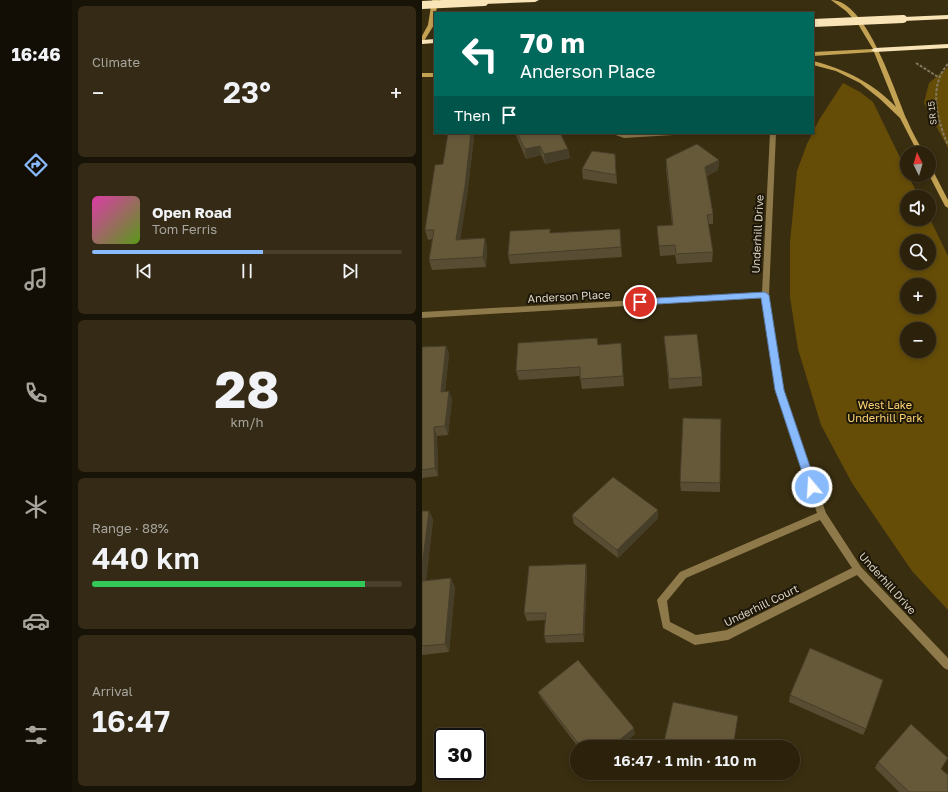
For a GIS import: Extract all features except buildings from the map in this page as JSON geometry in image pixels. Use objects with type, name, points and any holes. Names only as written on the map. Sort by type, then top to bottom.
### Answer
[{"type":"highway","points":[[422,5],[535,0]]},
{"type":"highway","points":[[814,23],[948,17]]},
{"type":"highway","points":[[422,41],[434,41]]},
{"type":"highway","points":[[875,50],[948,46]]},
{"type":"main road","points":[[422,41],[432,25],[435,0]]},
{"type":"main road","points":[[834,0],[850,12],[861,24],[892,86],[904,120],[917,146]]},
{"type":"main road","points":[[814,54],[875,50]]},
{"type":"main road","points":[[814,63],[831,67],[863,83],[881,95],[904,120]]},
{"type":"main road","points":[[422,75],[434,75]]},
{"type":"main road","points":[[936,182],[948,206]]},
{"type":"street","points":[[617,134],[624,136],[657,134]]},
{"type":"street","name":"Underhill Drive","points":[[773,134],[765,295],[779,390],[822,515],[858,570],[948,665]]},
{"type":"street","name":"Anderson Place","points":[[422,315],[765,295]]},
{"type":"street","name":"Underhill Court","points":[[822,515],[683,575],[662,600],[666,625],[695,640],[728,635],[858,570]]},
{"type":"path","points":[[910,60],[938,77],[942,69],[948,64]]},
{"type":"path","name":"SR 15","points":[[938,77],[938,118],[943,136],[948,145]]},
{"type":"green space","points":[[948,67],[948,148],[924,103],[929,83]]},
{"type":"green space","name":"West Lake Underhill Park","points":[[843,83],[860,92],[873,102],[900,158],[900,182],[912,182],[916,190],[900,190],[900,226],[933,226],[948,256],[948,610],[912,571],[852,483],[821,425],[798,349],[790,297],[790,242],[797,171],[807,144],[812,134],[814,134],[814,130],[819,120]]},
{"type":"route","points":[[640,302],[765,295],[779,390],[812,487]]}]
